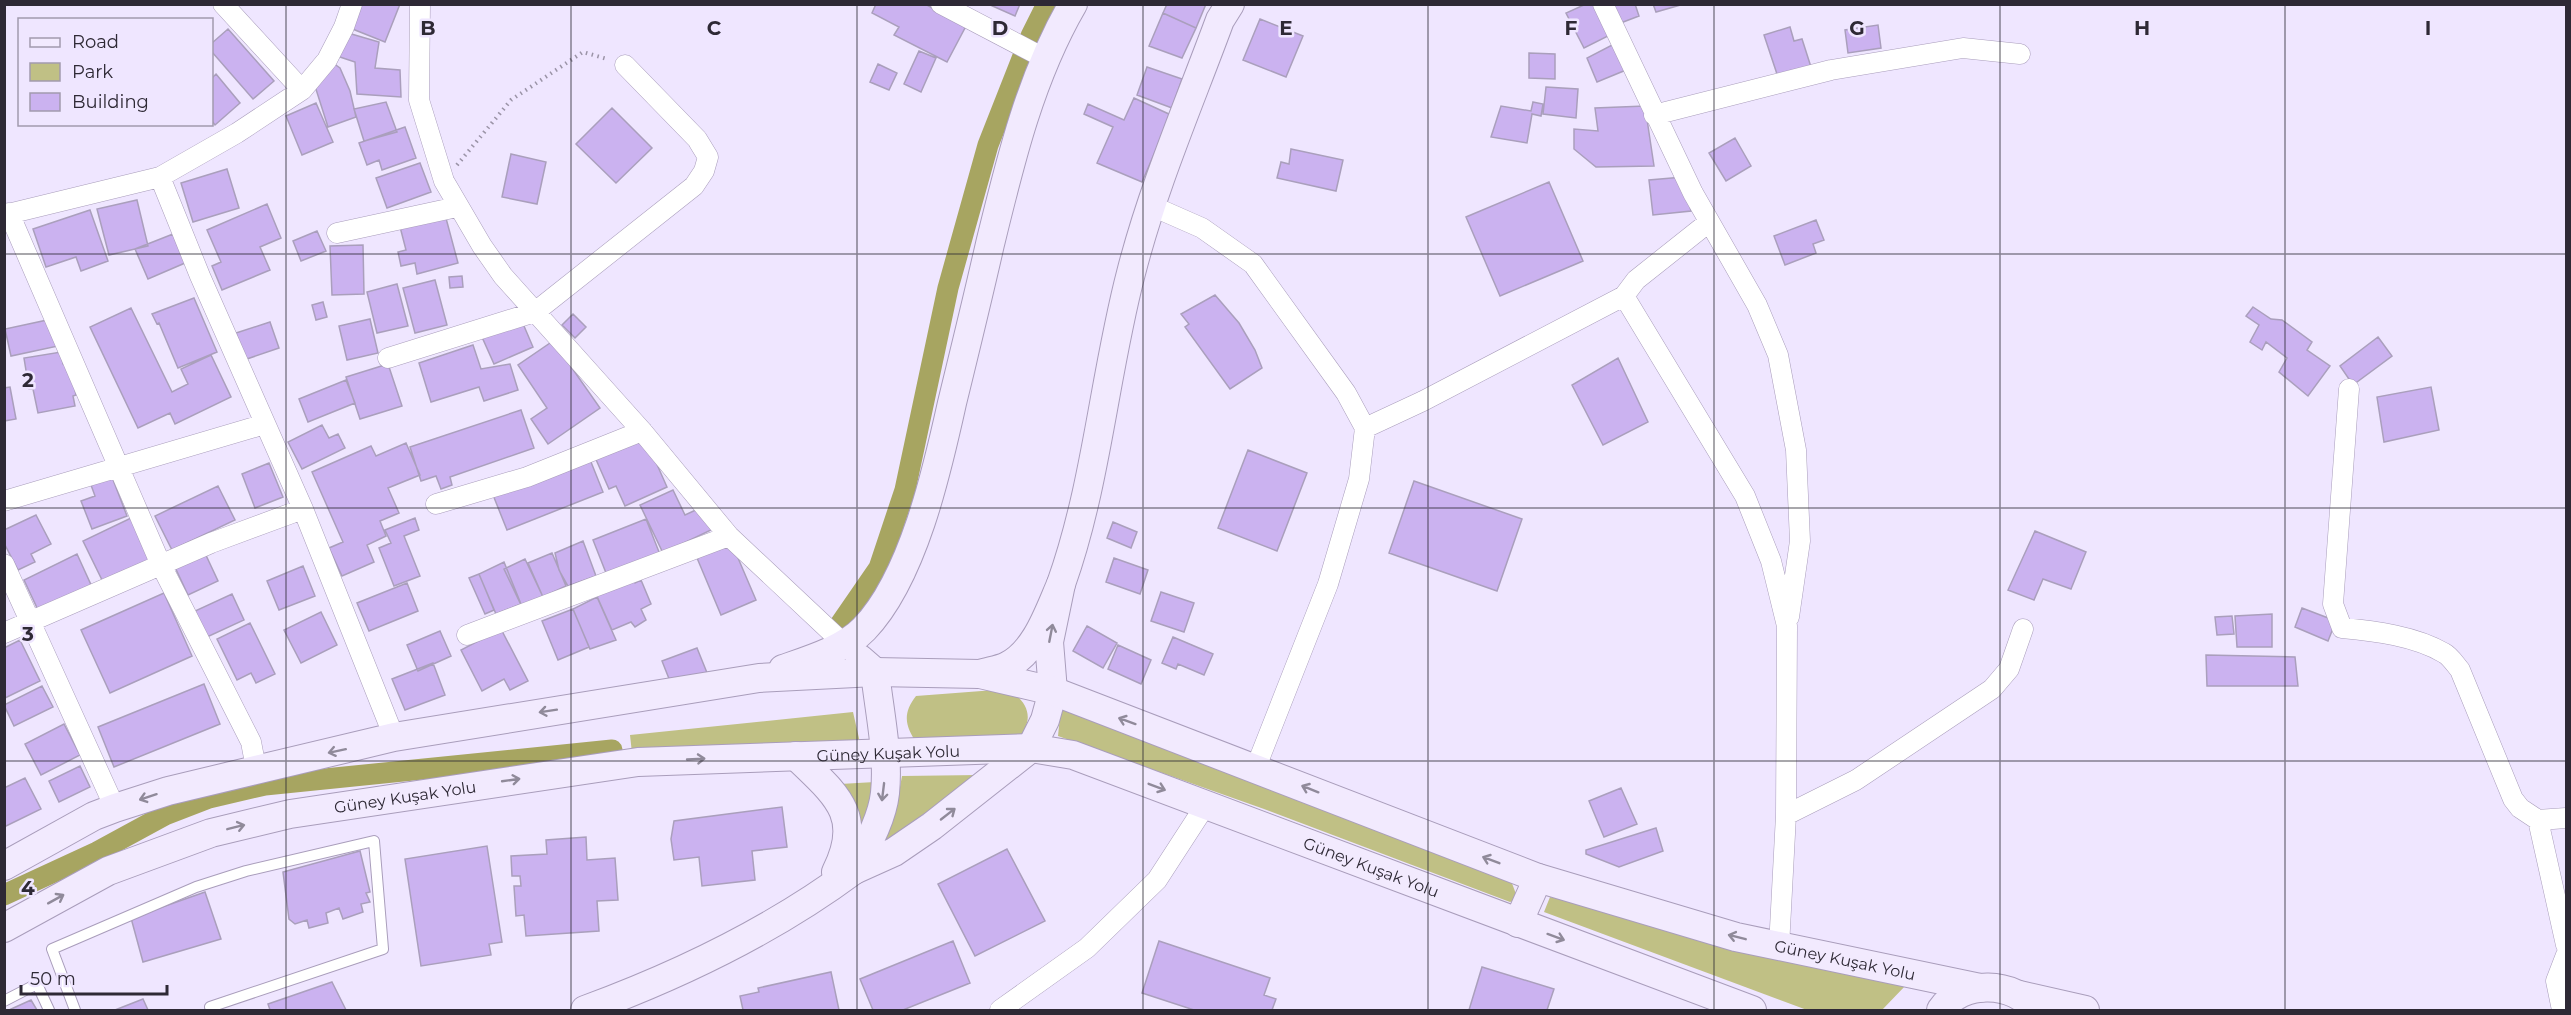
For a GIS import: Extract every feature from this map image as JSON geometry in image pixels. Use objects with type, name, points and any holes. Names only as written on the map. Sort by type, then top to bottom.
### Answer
[{"type":"main road","points":[[759,678],[805,662],[843,644],[863,630],[884,603],[908,554],[932,490],[1017,137],[1042,56],[1073,4]]},
{"type":"main road","points":[[980,674],[1009,665],[1025,651],[1041,628],[1061,584],[1076,543],[1091,477],[1131,273],[1152,206],[1220,20],[1230,4]]},
{"type":"main road","points":[[585,1011],[692,968],[815,899],[854,870],[894,852],[932,826],[1031,748],[1042,727],[1053,691],[1049,642],[1061,584]]},
{"type":"main road","points":[[843,644],[875,672],[884,753],[885,793],[867,846],[854,870]]},
{"type":"main road","name":"Güney Kuşak Yolu","points":[[394,737],[759,678],[875,672],[980,674],[1053,691],[1103,712],[1256,767],[1538,878],[1736,937],[1980,988],[2000,988],[2028,1003],[2085,1011]]},
{"type":"main road","points":[[4,866],[94,816],[115,808],[168,791],[256,768],[394,737]]},
{"type":"main road","name":"Güney Kuşak Yolu","points":[[4,928],[108,871],[211,833],[290,813],[638,762],[1031,748],[1072,755],[1752,1011]]},
{"type":"main road","points":[[796,756],[836,794],[848,819],[849,838],[846,852],[834,877],[815,899]]},
{"type":"main road","points":[[1518,923],[1538,878]]},
{"type":"main road","points":[[1685,985],[1711,1011]]},
{"type":"main road","points":[[1941,1011],[1960,994],[1980,988]]},
{"type":"street","points":[[223,4],[302,90]]},
{"type":"street","points":[[256,768],[250,742],[161,565],[7,214],[83,198],[160,177],[237,133],[302,90],[327,60],[344,27],[352,4]]},
{"type":"street","points":[[420,4],[419,100],[444,181],[457,207],[503,276],[642,431],[729,536],[843,644]]},
{"type":"street","points":[[941,4],[1042,56]]},
{"type":"street","points":[[1603,4],[1654,115],[1757,305],[1779,355],[1796,450],[1800,541],[1788,626],[1786,815],[1779,947]]},
{"type":"street","points":[[1654,115],[1831,70],[1963,48],[2020,54]]},
{"type":"street","points":[[388,358],[535,312],[694,186],[704,171],[708,157],[697,139],[625,65]]},
{"type":"street","points":[[160,177],[303,509],[394,737]]},
{"type":"street","points":[[1152,206],[1202,228],[1252,264],[1346,393],[1365,428],[1359,479],[1328,584],[1256,767]]},
{"type":"street","points":[[337,233],[457,207]]},
{"type":"street","points":[[1365,428],[1423,401],[1624,296],[1636,280],[1710,222]]},
{"type":"street","points":[[1624,296],[1745,496],[1771,561],[1788,626]]},
{"type":"street","points":[[2349,389],[2333,604],[2342,628],[2369,630],[2415,642],[2445,653],[2460,670],[2513,799],[2520,808],[2538,820],[2566,818]]},
{"type":"street","points":[[4,501],[119,465],[265,424]]},
{"type":"street","points":[[436,504],[527,477],[642,431]]},
{"type":"street","points":[[4,633],[161,565],[303,509]]},
{"type":"street","points":[[467,635],[729,536]]},
{"type":"street","points":[[4,564],[115,808]]},
{"type":"street","points":[[1786,815],[1856,780],[1992,689],[2009,669],[2023,628]]},
{"type":"street","points":[[1000,1011],[1087,948],[1157,880],[1205,806]]},
{"type":"street","points":[[2538,820],[2566,945]]},
{"type":"street","points":[[2562,1011],[2556,981],[2566,954]]},
{"type":"lane","points":[[75,1011],[52,949],[196,887],[246,871],[374,841],[383,950],[207,1009]]},
{"type":"lane","points":[[4,1001],[37,984],[49,1011]]},
{"type":"path","points":[[444,181],[512,100],[583,52],[625,65]]},
{"type":"green space","points":[[1008,689],[1025,706],[1028,719],[1022,734],[1016,741],[918,745],[910,732],[907,715],[916,696]]},
{"type":"green space","points":[[1061,706],[1510,878],[1516,894],[1515,900],[1510,902],[1264,809],[1058,736]]},
{"type":"green space","points":[[853,712],[861,747],[633,762],[630,735]]},
{"type":"green space","points":[[979,775],[925,822],[878,845],[898,798],[902,776]]},
{"type":"green space","points":[[875,782],[862,834],[840,784]]},
{"type":"green space","points":[[1550,897],[1907,984],[1882,1010],[1807,1010],[1544,912]]},
{"type":"building","points":[[359,4],[400,4],[385,42],[350,28]]},
{"type":"building","points":[[876,4],[925,4],[966,26],[947,62],[894,35],[899,27],[872,13]]},
{"type":"building","points":[[988,4],[1020,4],[1015,16]]},
{"type":"building","points":[[1167,4],[1206,4],[1196,28],[1163,13]]},
{"type":"building","points":[[1586,4],[1597,4],[1612,34],[1584,48],[1566,13]]},
{"type":"building","points":[[1610,4],[1635,4],[1639,16],[1618,24]]},
{"type":"building","points":[[1653,4],[1684,4],[1656,12]]},
{"type":"building","points":[[1163,13],[1196,28],[1182,58],[1149,46]]},
{"type":"building","points":[[1260,19],[1303,36],[1286,77],[1243,60]]},
{"type":"building","points":[[1878,25],[1881,48],[1848,53],[1845,30]]},
{"type":"building","points":[[1790,27],[1794,41],[1802,39],[1811,67],[1778,77],[1764,35]]},
{"type":"building","points":[[228,29],[274,81],[253,99],[213,53],[213,42]]},
{"type":"building","points":[[348,33],[379,42],[375,68],[400,70],[401,97],[357,94],[355,62],[337,56]]},
{"type":"building","points":[[1614,44],[1626,70],[1597,82],[1587,58]]},
{"type":"building","points":[[919,51],[936,58],[921,92],[904,84]]},
{"type":"building","points":[[1529,53],[1555,54],[1555,79],[1529,78]]},
{"type":"building","points":[[333,63],[340,68],[350,91],[356,117],[328,127],[314,83]]},
{"type":"building","points":[[878,64],[897,73],[889,90],[870,82]]},
{"type":"building","points":[[1147,67],[1182,79],[1172,108],[1137,95]]},
{"type":"building","points":[[216,74],[240,103],[215,125],[213,122],[213,77]]},
{"type":"building","points":[[1546,87],[1578,89],[1576,118],[1543,114]]},
{"type":"building","points":[[1134,98],[1171,115],[1142,182],[1097,163],[1113,127],[1084,114],[1088,104],[1124,120]]},
{"type":"building","points":[[386,102],[397,132],[364,141],[354,109]]},
{"type":"building","points":[[1533,102],[1543,104],[1541,116],[1532,114],[1527,143],[1491,137],[1501,106],[1531,111]]},
{"type":"building","points":[[316,103],[333,142],[302,155],[286,116]]},
{"type":"building","points":[[1645,106],[1654,166],[1596,167],[1574,149],[1574,129],[1598,131],[1595,108]]},
{"type":"building","points":[[612,108],[652,148],[616,183],[576,144]]},
{"type":"building","points":[[405,127],[416,158],[382,170],[379,160],[367,165],[359,143]]},
{"type":"building","points":[[1735,138],[1751,166],[1726,181],[1709,153]]},
{"type":"building","points":[[1291,149],[1343,160],[1336,191],[1277,178],[1281,162],[1289,164]]},
{"type":"building","points":[[511,154],[546,162],[537,204],[502,197]]},
{"type":"building","points":[[420,163],[431,192],[387,208],[376,178]]},
{"type":"building","points":[[227,169],[239,208],[193,222],[181,183]]},
{"type":"building","points":[[1683,177],[1691,211],[1653,215],[1649,180]]},
{"type":"building","points":[[1549,182],[1583,261],[1500,296],[1466,217]]},
{"type":"building","points":[[137,200],[148,246],[109,255],[97,209]]},
{"type":"building","points":[[267,204],[281,238],[260,247],[270,270],[222,290],[212,266],[221,262],[207,230]]},
{"type":"building","points":[[443,207],[458,263],[417,274],[415,263],[401,266],[398,252],[406,250],[398,219]]},
{"type":"building","points":[[90,210],[108,261],[81,271],[76,257],[46,267],[33,229]]},
{"type":"building","points":[[1816,220],[1824,240],[1813,244],[1816,253],[1785,265],[1774,236]]},
{"type":"building","points":[[317,231],[326,251],[301,261],[293,241]]},
{"type":"building","points":[[173,234],[185,263],[148,279],[135,249]]},
{"type":"building","points":[[363,245],[364,294],[332,295],[330,246]]},
{"type":"building","points":[[462,276],[463,287],[450,288],[449,277]]},
{"type":"building","points":[[435,280],[447,325],[415,333],[403,288]]},
{"type":"building","points":[[397,284],[408,326],[377,333],[367,292]]},
{"type":"building","points":[[1215,295],[1239,323],[1255,350],[1262,368],[1230,389],[1185,327],[1189,324],[1181,314]]},
{"type":"building","points":[[194,298],[217,352],[178,368],[159,323],[157,324],[152,314]]},
{"type":"building","points":[[323,302],[327,317],[316,320],[312,305]]},
{"type":"building","points":[[2253,307],[2271,319],[2282,320],[2312,342],[2307,350],[2330,366],[2308,396],[2279,372],[2287,358],[2266,342],[2262,350],[2250,342],[2259,325],[2246,316]]},
{"type":"building","points":[[131,308],[172,392],[188,384],[181,369],[211,355],[231,397],[175,424],[170,413],[138,428],[90,327]]},
{"type":"building","points":[[573,314],[586,327],[575,338],[562,325]]},
{"type":"building","points":[[52,319],[58,346],[11,356],[5,329]]},
{"type":"building","points":[[370,319],[378,353],[347,360],[339,326]]},
{"type":"building","points":[[521,319],[533,347],[494,364],[482,337]]},
{"type":"building","points":[[270,322],[279,348],[244,360],[236,333]]},
{"type":"building","points":[[2378,337],[2392,356],[2353,385],[2340,366]]},
{"type":"building","points":[[553,341],[600,408],[548,444],[531,419],[547,408],[518,365]]},
{"type":"building","points":[[473,345],[481,369],[510,364],[518,390],[484,401],[479,387],[431,402],[419,363]]},
{"type":"building","points":[[61,352],[63,364],[70,363],[76,395],[73,396],[75,406],[38,413],[33,389],[29,389],[24,358]]},
{"type":"building","points":[[1618,358],[1648,422],[1603,445],[1572,385]]},
{"type":"building","points":[[388,364],[402,406],[360,419],[346,377]]},
{"type":"building","points":[[346,380],[355,403],[308,422],[299,399]]},
{"type":"building","points":[[10,387],[16,419],[4,421],[4,388]]},
{"type":"building","points":[[2431,387],[2439,430],[2384,442],[2377,397]]},
{"type":"building","points":[[521,410],[534,448],[450,477],[452,485],[441,489],[436,476],[421,481],[410,447]]},
{"type":"building","points":[[322,425],[329,438],[338,434],[345,448],[302,469],[288,442]]},
{"type":"building","points":[[643,433],[667,487],[625,506],[616,486],[609,489],[594,455]]},
{"type":"building","points":[[406,443],[420,475],[388,488],[399,513],[380,521],[386,536],[367,545],[374,562],[342,576],[329,548],[343,542],[312,472],[371,446],[376,456]]},
{"type":"building","points":[[1248,450],[1307,473],[1277,551],[1218,528]]},
{"type":"building","points":[[589,457],[603,492],[507,530],[493,495]]},
{"type":"building","points":[[269,463],[283,497],[255,508],[242,474]]},
{"type":"building","points":[[112,477],[127,516],[92,529],[81,501],[95,496],[91,485]]},
{"type":"building","points":[[1414,481],[1522,519],[1497,591],[1389,553]]},
{"type":"building","points":[[218,486],[235,520],[172,550],[155,516]]},
{"type":"building","points":[[673,490],[685,515],[700,508],[711,530],[663,553],[640,505]]},
{"type":"building","points":[[36,515],[51,544],[31,554],[35,562],[18,570],[4,543],[4,530]]},
{"type":"building","points":[[131,518],[152,561],[104,584],[83,541]]},
{"type":"building","points":[[415,518],[419,530],[404,536],[420,576],[394,586],[379,548],[391,543],[385,530]]},
{"type":"building","points":[[646,519],[661,557],[608,578],[593,540]]},
{"type":"building","points":[[1113,522],[1137,532],[1131,548],[1107,538]]},
{"type":"building","points":[[2035,531],[2086,552],[2071,589],[2043,579],[2034,600],[2008,590]]},
{"type":"building","points":[[583,541],[596,576],[568,586],[559,570],[555,553]]},
{"type":"building","points":[[732,544],[756,600],[721,615],[697,558]]},
{"type":"building","points":[[204,551],[218,581],[188,595],[174,565]]},
{"type":"building","points":[[552,553],[566,586],[543,597],[528,563]]},
{"type":"building","points":[[77,554],[92,587],[39,612],[24,580]]},
{"type":"building","points":[[1114,558],[1148,570],[1140,594],[1106,582]]},
{"type":"building","points":[[525,559],[543,597],[522,607],[504,569]]},
{"type":"building","points":[[504,562],[521,604],[496,614],[479,574]]},
{"type":"building","points":[[303,566],[315,596],[279,610],[267,581]]},
{"type":"building","points":[[479,574],[494,610],[485,614],[469,578]]},
{"type":"building","points":[[633,578],[635,583],[641,580],[651,604],[641,609],[646,620],[635,627],[631,622],[612,630],[596,594]]},
{"type":"building","points":[[407,583],[418,611],[369,631],[357,603]]},
{"type":"building","points":[[1161,592],[1194,603],[1184,632],[1151,621]]},
{"type":"building","points":[[164,593],[192,656],[110,693],[81,630]]},
{"type":"building","points":[[232,594],[244,620],[207,637],[195,611]]},
{"type":"building","points":[[597,597],[616,640],[590,649],[573,609]]},
{"type":"building","points":[[2302,608],[2336,621],[2328,641],[2295,627]]},
{"type":"building","points":[[573,609],[589,647],[558,660],[542,621]]},
{"type":"building","points":[[321,612],[337,645],[301,663],[284,630]]},
{"type":"building","points":[[2272,614],[2272,647],[2237,647],[2235,616]]},
{"type":"building","points":[[2232,616],[2234,634],[2217,635],[2215,617]]},
{"type":"building","points":[[250,623],[275,674],[256,683],[251,673],[237,680],[217,639]]},
{"type":"building","points":[[1087,626],[1117,643],[1103,668],[1073,651]]},
{"type":"building","points":[[501,629],[528,681],[510,690],[504,679],[482,691],[461,650]]},
{"type":"building","points":[[440,631],[451,656],[418,671],[407,645]]},
{"type":"building","points":[[1173,637],[1213,654],[1204,675],[1178,664],[1176,669],[1162,663]]},
{"type":"building","points":[[20,640],[40,681],[5,698],[4,648]]},
{"type":"building","points":[[1118,645],[1151,660],[1141,684],[1108,669]]},
{"type":"building","points":[[697,648],[714,690],[679,704],[662,661]]},
{"type":"building","points":[[2206,655],[2295,657],[2298,686],[2207,686]]},
{"type":"building","points":[[433,663],[445,695],[405,710],[392,679]]},
{"type":"building","points":[[204,684],[220,724],[114,767],[98,727]]},
{"type":"building","points":[[42,686],[53,707],[14,726],[4,705]]},
{"type":"building","points":[[64,724],[80,755],[41,775],[25,744]]},
{"type":"building","points":[[80,766],[90,787],[59,802],[49,781]]},
{"type":"building","points":[[25,778],[41,809],[4,827],[4,788]]},
{"type":"building","points":[[1621,788],[1637,824],[1604,837],[1589,801]]},
{"type":"building","points":[[782,807],[787,847],[752,851],[755,880],[702,886],[699,857],[674,860],[671,839],[674,821]]},
{"type":"building","points":[[1656,828],[1663,851],[1619,867],[1586,854],[1586,850]]},
{"type":"building","points":[[586,837],[587,860],[615,858],[618,900],[597,901],[599,931],[526,936],[524,915],[516,916],[514,886],[521,886],[520,876],[512,876],[511,856],[547,854],[546,840]]},
{"type":"building","points":[[487,846],[502,942],[489,944],[491,955],[421,966],[405,859]]},
{"type":"building","points":[[1007,849],[1045,921],[975,956],[938,884]]},
{"type":"building","points":[[360,851],[370,892],[366,893],[370,902],[361,904],[363,912],[343,919],[339,908],[326,913],[328,923],[309,928],[307,920],[295,924],[289,919],[283,872]]},
{"type":"building","points":[[205,892],[221,939],[143,962],[131,918]]},
{"type":"building","points":[[953,941],[970,983],[903,1010],[873,1010],[860,979]]},
{"type":"building","points":[[1159,941],[1270,978],[1264,995],[1276,999],[1272,1010],[1194,1010],[1142,993]]},
{"type":"building","points":[[1482,967],[1554,989],[1547,1010],[1469,1010]]},
{"type":"building","points":[[831,972],[839,1010],[743,1010],[740,996],[759,992],[758,988]]},
{"type":"building","points":[[332,982],[346,1010],[270,1010],[268,1004]]},
{"type":"building","points":[[143,999],[148,1010],[115,1010]]},
{"type":"building","points":[[31,1000],[37,1010],[9,1010]]},
{"type":"waterway","points":[[839,626],[879,568],[905,490],[948,288],[988,145],[1031,36],[1047,4]]},
{"type":"waterway","points":[[4,895],[97,852],[165,815],[209,798],[265,785],[612,750]]}]
